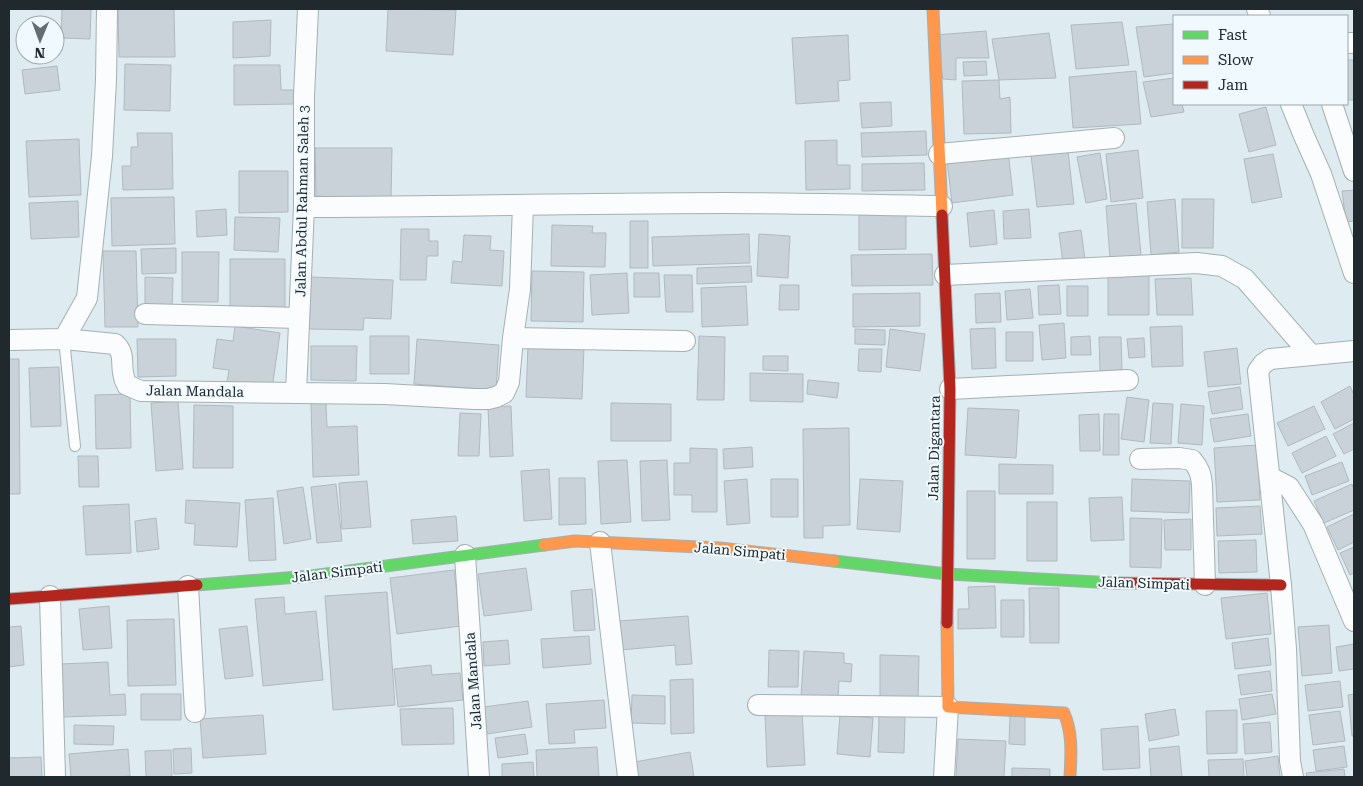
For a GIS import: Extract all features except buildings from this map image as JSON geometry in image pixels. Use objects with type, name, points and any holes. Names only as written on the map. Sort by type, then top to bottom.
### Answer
[{"type":"street","points":[[64,339],[87,298],[102,156],[107,9]]},
{"type":"street","name":"Jalan Abdul Rahman Saleh 3","points":[[296,392],[304,207],[304,96],[308,9]]},
{"type":"street","name":"Jalan Digantara","points":[[933,9],[950,389],[947,574],[948,707]]},
{"type":"street","points":[[1292,105],[1321,174],[1354,272]]},
{"type":"street","points":[[1321,174],[1354,172],[1332,105]]},
{"type":"street","points":[[939,154],[1114,138]]},
{"type":"street","points":[[304,207],[723,203],[942,206]]},
{"type":"street","points":[[523,205],[520,289],[513,338],[684,341]]},
{"type":"street","points":[[945,275],[1197,263],[1222,266],[1245,280],[1310,355]]},
{"type":"street","points":[[145,314],[298,318]]},
{"type":"street","name":"Jalan Mandala","points":[[9,340],[64,339],[115,344],[120,348],[123,376],[127,385],[141,391],[385,394],[488,399],[504,393],[509,382],[513,338]]},
{"type":"street","points":[[1293,777],[1290,761],[1286,649],[1281,585],[1258,371],[1263,364],[1270,360],[1354,351]]},
{"type":"street","points":[[950,389],[1128,380]]},
{"type":"street","points":[[1140,459],[1185,459],[1192,460],[1198,466],[1202,485],[1205,584]]},
{"type":"street","points":[[1270,477],[1289,487],[1313,524],[1354,621]]},
{"type":"street","name":"Jalan Simpati","points":[[9,599],[311,576],[574,541],[720,548],[947,574],[1136,584],[1281,585]]},
{"type":"street","points":[[600,542],[628,777]]},
{"type":"street","name":"Jalan Mandala","points":[[465,555],[479,777]]},
{"type":"street","points":[[188,586],[195,712]]},
{"type":"street","points":[[50,596],[55,777]]},
{"type":"street","points":[[758,705],[948,707],[1064,714],[1069,722],[1071,732],[1070,777]]},
{"type":"street","points":[[944,777],[948,707]]},
{"type":"lane","points":[[64,339],[75,446]]},
{"type":"traffic: fast","points":[[197,585],[311,576],[544,545]]},
{"type":"traffic: fast","points":[[834,561],[947,574],[1116,583]]},
{"type":"traffic: slow","points":[[933,9],[942,215]]},
{"type":"traffic: slow","points":[[544,545],[575,541],[720,548],[834,561]]},
{"type":"traffic: slow","points":[[947,623],[948,707],[1064,713],[1070,737],[1070,777]]},
{"type":"traffic: jam","points":[[942,215],[950,389],[947,623]]},
{"type":"traffic: jam","points":[[1116,583],[1281,585]]},
{"type":"traffic: jam","points":[[9,599],[197,585]]}]
